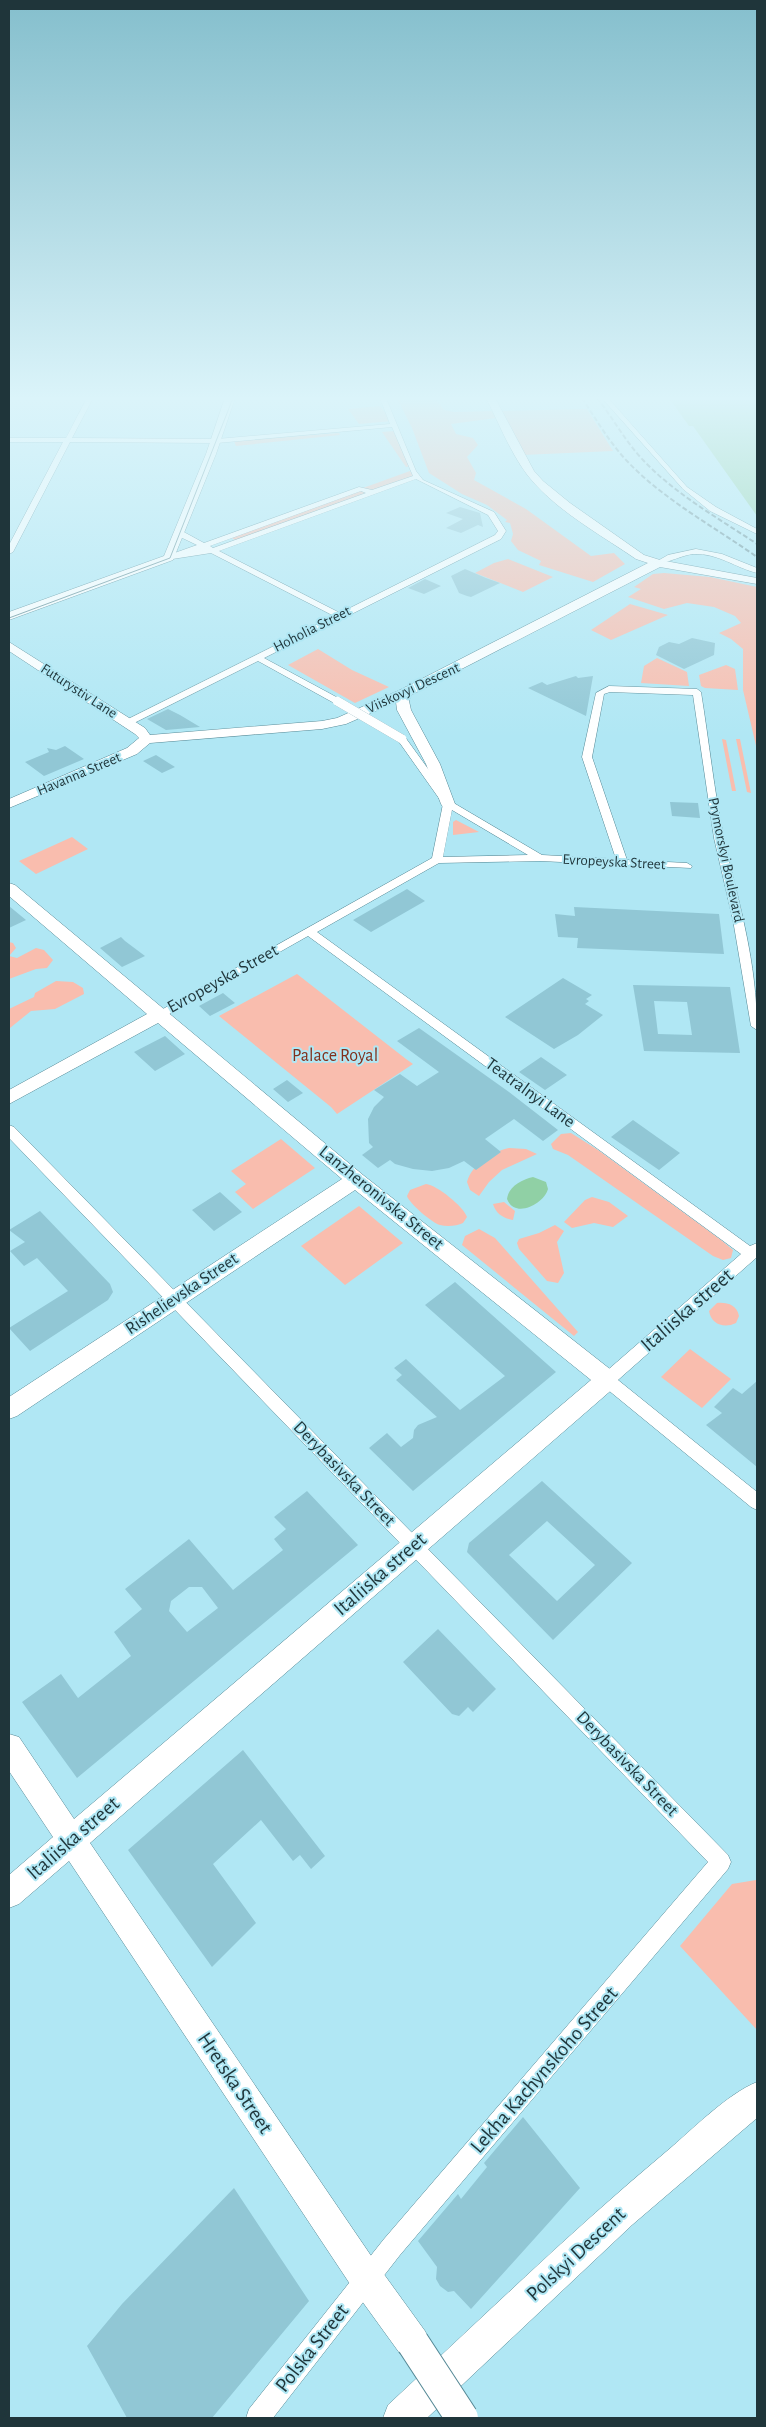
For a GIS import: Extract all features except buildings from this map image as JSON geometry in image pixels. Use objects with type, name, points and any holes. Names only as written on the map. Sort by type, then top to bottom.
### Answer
[{"type":"street","points":[[9,552],[31,511]]},
{"type":"street","points":[[169,558],[189,511]]},
{"type":"street","points":[[9,616],[295,511]]},
{"type":"street","points":[[169,558],[214,550],[321,511]]},
{"type":"street","name":"Hoholia Street","points":[[127,723],[498,537],[502,531],[491,514],[485,511]]},
{"type":"street","points":[[577,511],[636,555],[658,563],[757,581]]},
{"type":"street","points":[[718,511],[757,532]]},
{"type":"street","points":[[180,533],[340,616]]},
{"type":"street","points":[[658,563],[670,555],[686,552],[716,554],[757,571]]},
{"type":"street","name":"Viiskovyi Descent","points":[[146,739],[322,725],[341,721],[405,693],[658,563]]},
{"type":"street","name":"Futurystiv Lane","points":[[9,646],[140,731],[146,739]]},
{"type":"street","points":[[257,657],[402,739],[448,804],[540,858]]},
{"type":"street","name":"Prymorskyi Boulevard","points":[[623,863],[587,757],[600,693],[608,689],[697,692],[719,838],[739,920],[757,1026]]},
{"type":"street","points":[[405,693],[402,701],[404,710],[433,764],[448,804],[438,860]]},
{"type":"street","name":"Havanna Street","points":[[9,804],[132,751],[146,739]]},
{"type":"street","name":"Evropeyska Street","points":[[9,1098],[438,860],[540,858],[687,866]]},
{"type":"street","name":"Lanzheronivska Street","points":[[9,888],[356,1180],[757,1502]]},
{"type":"street","name":"Teatralnyi Lane","points":[[310,932],[712,1226],[754,1251]]},
{"type":"street","name":"Derybasivska Street","points":[[9,1130],[721,1862]]},
{"type":"street","name":"Rishelievska Street","points":[[9,1409],[356,1180]]},
{"type":"street","name":"Italiiska street","points":[[9,1894],[607,1380],[754,1251]]},
{"type":"street","name":"Hretska Street","points":[[9,1747],[462,2418]]},
{"type":"street","name":"Lekha Kachynskoho Street","points":[[366,2278],[721,1862]]},
{"type":"street","name":"Polskyi Descent","points":[[401,2418],[626,2206],[702,2140],[757,2098]]},
{"type":"street","name":"Polska Street","points":[[258,2418],[366,2278]]},
{"type":"green space","points":[[298,511],[319,511],[237,541],[228,536]]},
{"type":"green space","points":[[495,511],[529,511],[591,556],[614,553],[625,564],[593,582],[539,565],[541,561],[518,550],[511,541],[513,534],[510,523],[505,522],[507,520]]},
{"type":"green space","points":[[508,559],[553,577],[523,592],[475,573],[494,563]]},
{"type":"green space","points":[[664,573],[710,577],[757,587],[757,750],[743,690],[743,649],[731,639],[719,633],[741,623],[735,616],[714,607],[687,603],[664,609],[628,597],[641,589],[634,587],[653,574]]},
{"type":"green space","points":[[630,604],[668,615],[611,640],[591,630]]},
{"type":"green space","points":[[318,649],[352,670],[389,687],[355,703],[288,665]]},
{"type":"green space","points":[[657,658],[687,672],[689,686],[641,683],[644,666]]},
{"type":"green space","points":[[726,665],[735,669],[738,690],[705,688],[701,686],[699,675]]},
{"type":"green space","points":[[722,739],[726,740],[736,791],[732,791]]},
{"type":"green space","points":[[736,739],[740,739],[751,793],[747,792]]},
{"type":"green space","points":[[456,820],[479,832],[453,835],[453,822]]},
{"type":"green space","points":[[72,837],[88,849],[36,874],[19,861]]},
{"type":"green space","points":[[9,942],[13,943],[16,948],[9,956]]},
{"type":"green space","points":[[36,948],[44,950],[53,960],[47,968],[36,969],[9,979],[9,956],[17,958]]},
{"type":"green space","name":"Palace Royal","points":[[297,974],[413,1064],[337,1114],[331,1107],[219,1016]]},
{"type":"green space","points":[[56,981],[73,982],[83,988],[84,994],[55,1009],[31,1011],[10,1028],[9,1035],[9,1009],[34,997],[35,993]]},
{"type":"green space","points":[[571,1133],[598,1150],[721,1240],[733,1250],[731,1258],[723,1260],[713,1256],[568,1155],[553,1149],[551,1144],[561,1134]]},
{"type":"green space","points":[[281,1139],[315,1168],[253,1209],[235,1192],[246,1184],[231,1171]]},
{"type":"green space","points":[[509,1148],[526,1149],[537,1154],[502,1170],[489,1182],[479,1196],[470,1190],[467,1182],[478,1164],[496,1152]]},
{"type":"green space","points":[[426,1184],[437,1188],[456,1202],[467,1217],[463,1223],[452,1226],[440,1225],[416,1208],[407,1196],[410,1190]]},
{"type":"green space","points":[[592,1197],[609,1202],[628,1216],[613,1227],[594,1223],[572,1228],[564,1222],[585,1200]]},
{"type":"green space","points":[[504,1202],[515,1211],[513,1220],[500,1215],[493,1204]]},
{"type":"green space","points":[[359,1206],[403,1243],[345,1285],[301,1246]]},
{"type":"green space","points":[[555,1225],[564,1231],[557,1242],[564,1273],[558,1283],[547,1281],[519,1249],[517,1243],[519,1239],[539,1233]]},
{"type":"green space","points":[[479,1229],[495,1238],[578,1332],[574,1336],[462,1245],[465,1236]]},
{"type":"green space","points":[[717,1303],[728,1304],[736,1309],[739,1316],[736,1323],[723,1325],[712,1319],[709,1311]]},
{"type":"green space","points":[[690,1349],[731,1379],[702,1408],[661,1377]]},
{"type":"green space","points":[[757,1878],[757,2030],[680,1946],[732,1884],[756,1880]]},
{"type":"shaded area","points":[[533,1177],[546,1182],[548,1189],[545,1195],[541,1200],[529,1207],[522,1209],[511,1205],[507,1199],[510,1190],[520,1182]]},
{"type":"tram line","points":[[9,618],[170,558],[188,511]]},
{"type":"railway","points":[[688,511],[757,557]]},
{"type":"railway","points":[[707,511],[757,544]]}]
